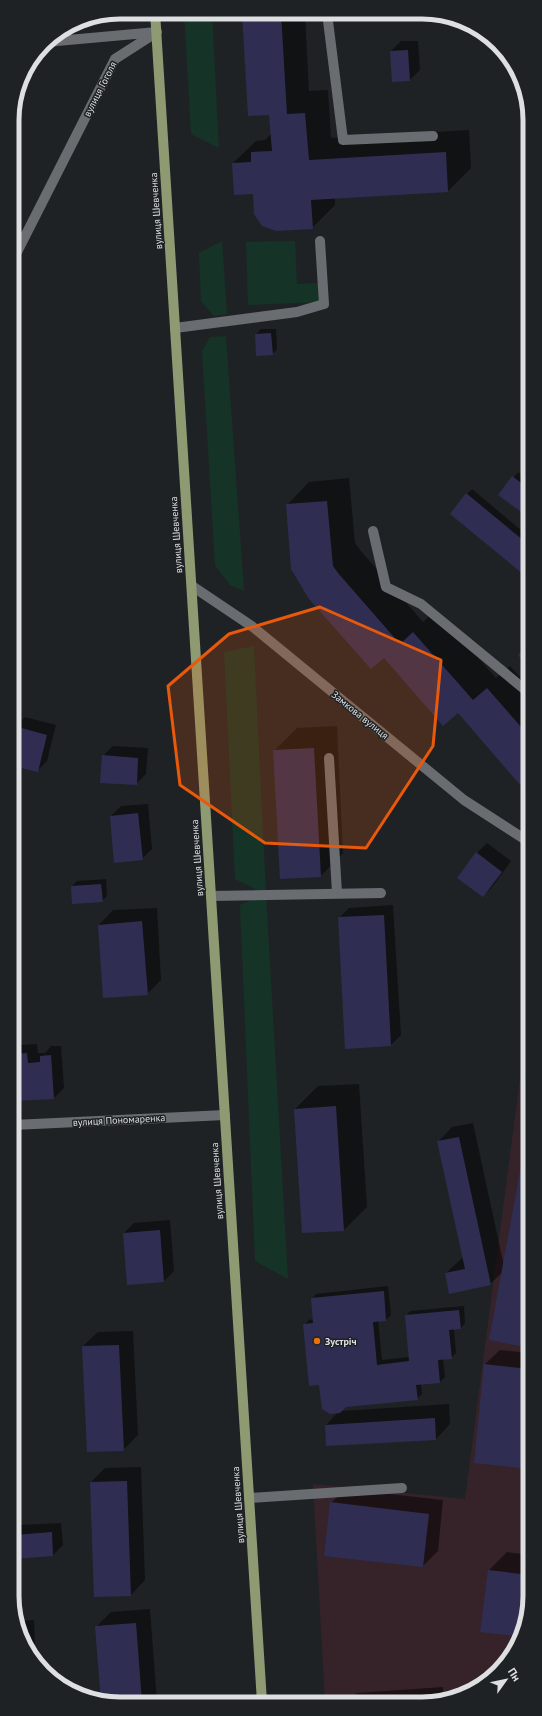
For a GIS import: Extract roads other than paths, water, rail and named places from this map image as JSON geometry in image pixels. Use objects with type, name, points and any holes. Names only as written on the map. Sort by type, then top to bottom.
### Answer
[{"type":"main road","name":"вулиця Шевченка","points":[[156,19],[262,1697]]},
{"type":"street","points":[[328,19],[343,140],[433,136]]},
{"type":"street","points":[[57,41],[157,32]]},
{"type":"street","name":"вулиця Гоголя","points":[[19,248],[115,59],[157,32]]},
{"type":"street","points":[[175,328],[297,312],[324,304],[320,241]]},
{"type":"street","points":[[373,531],[386,587],[421,604],[523,688]]},
{"type":"street","name":"Замкова вулиця","points":[[192,586],[253,627],[464,800],[523,836]]},
{"type":"street","points":[[329,758],[337,893]]},
{"type":"street","points":[[211,896],[381,893]]},
{"type":"street","name":"вулиця Пономаренка","points":[[19,1125],[225,1115]]},
{"type":"street","points":[[250,1498],[402,1488]]},
{"type":"place","name":"Зустріч","points":[[317,1341]]}]
